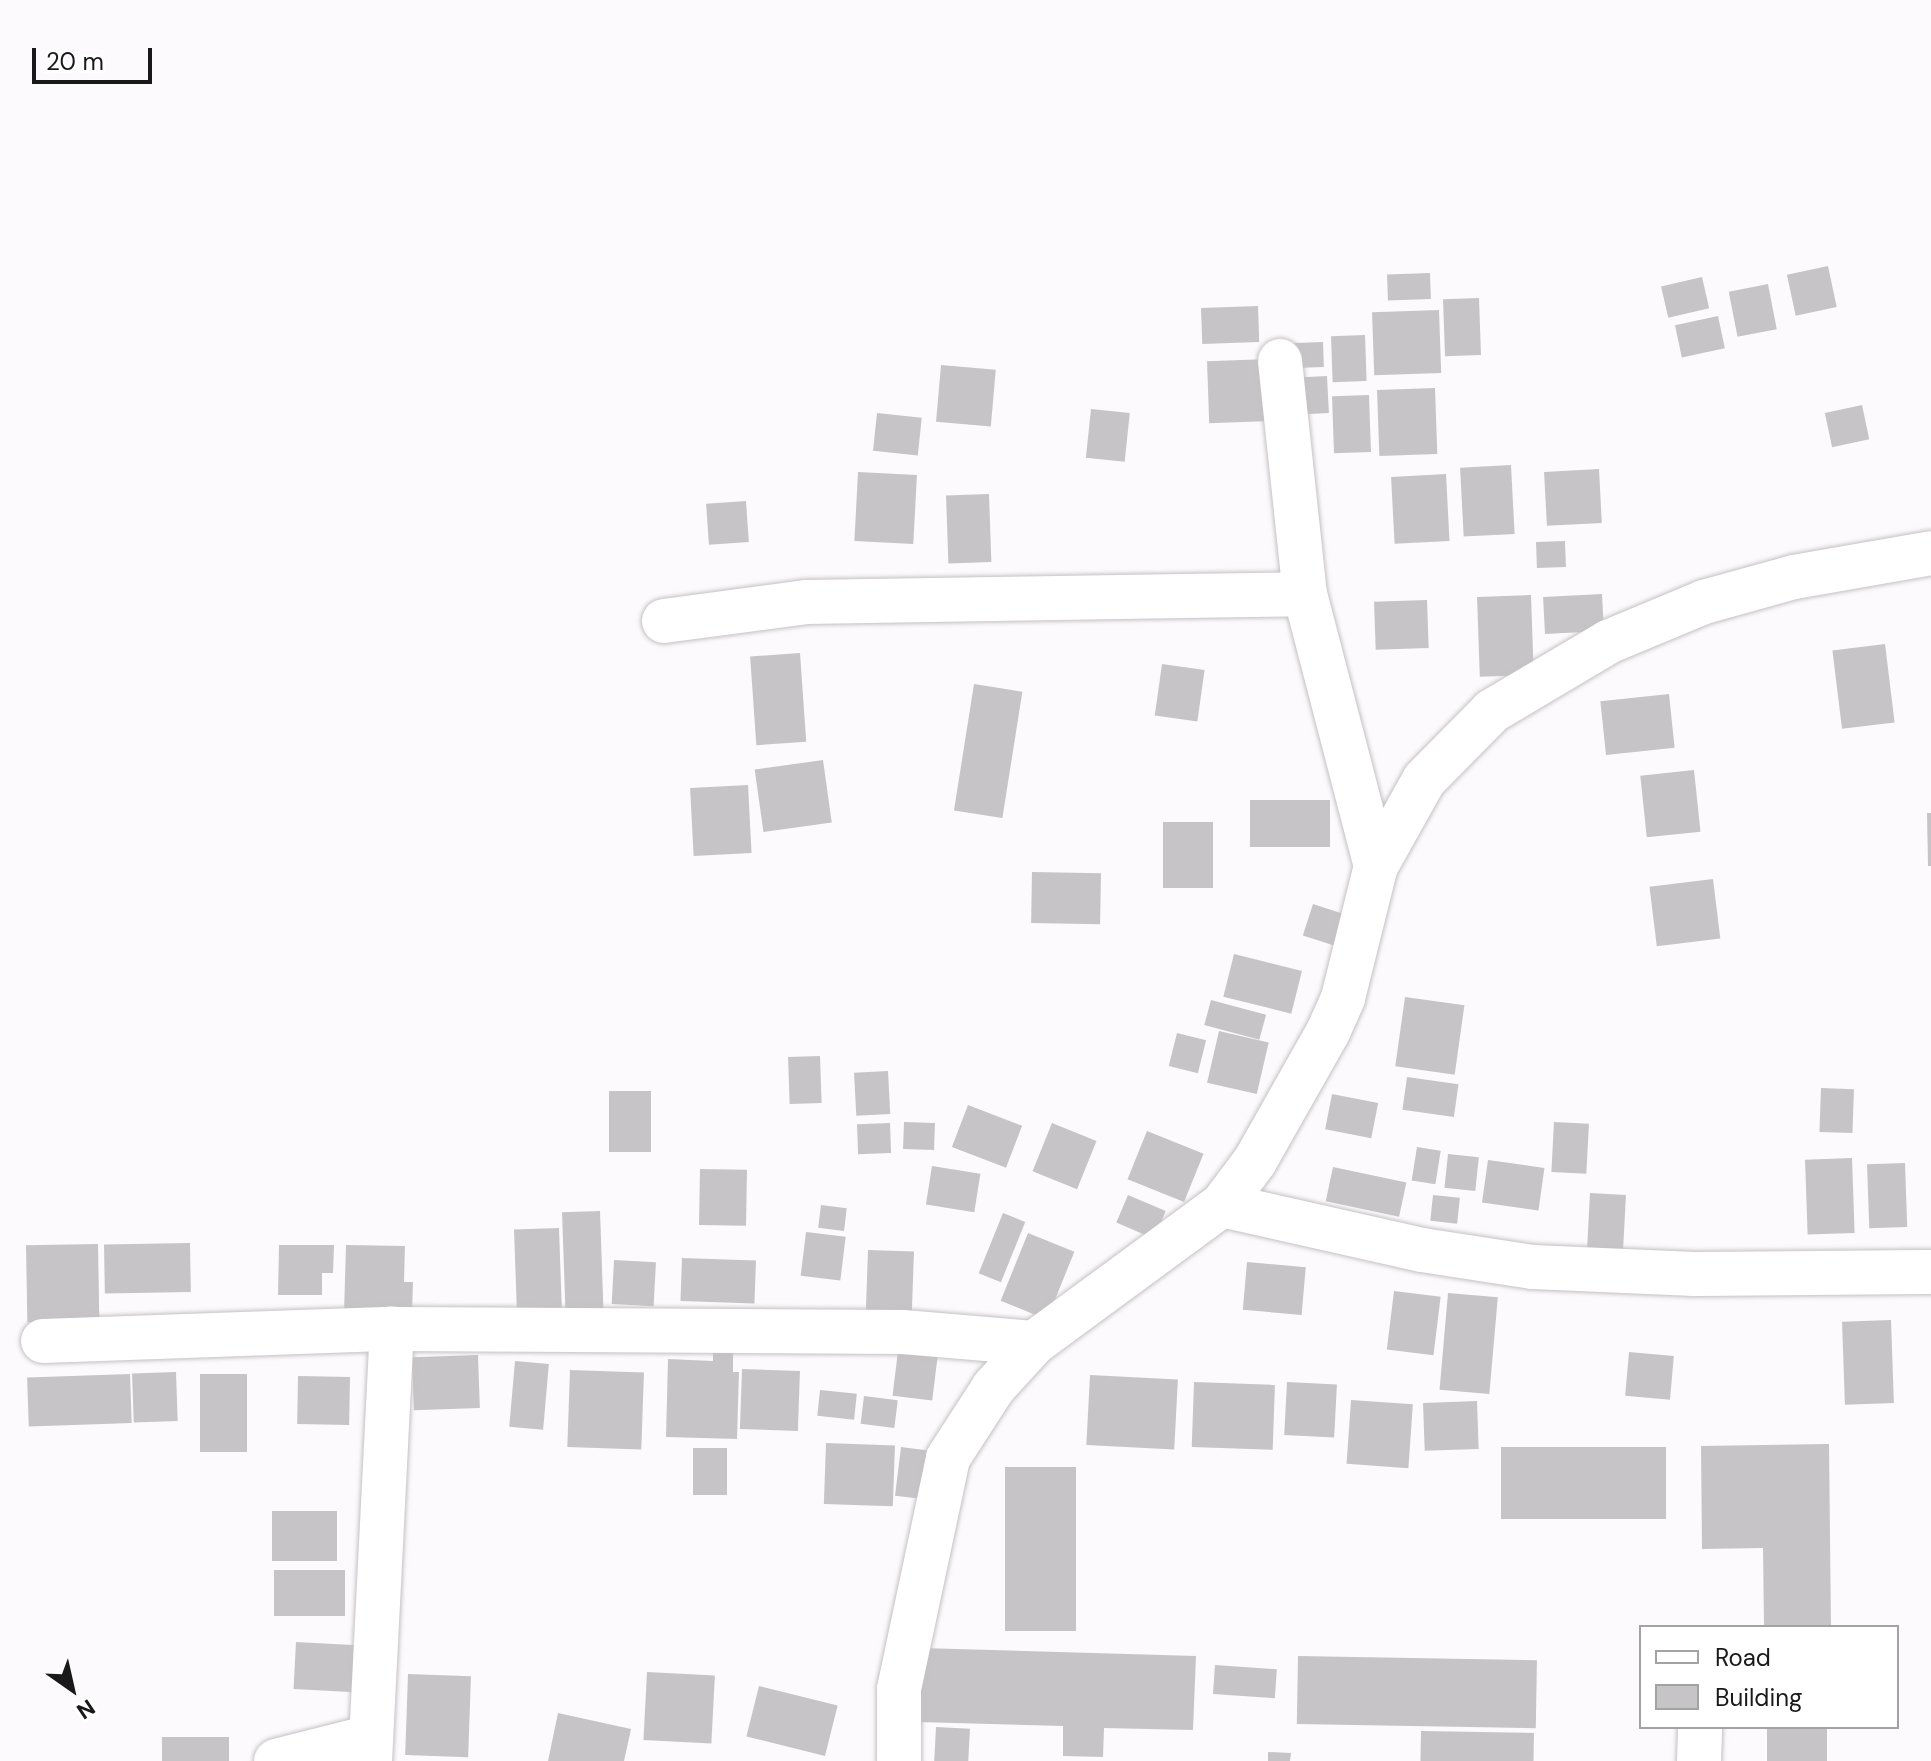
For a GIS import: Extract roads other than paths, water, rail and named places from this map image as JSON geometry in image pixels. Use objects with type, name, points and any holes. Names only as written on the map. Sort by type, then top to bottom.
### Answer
[{"type":"street","points":[[1280,361],[1305,594],[1376,866]]},
{"type":"street","points":[[899,1761],[899,1689],[948,1458],[969,1421],[1034,1343],[1222,1205],[1255,1161],[1328,1032],[1343,998],[1376,866],[1424,780],[1492,711],[1608,642],[1704,602],[1794,577],[1931,553]]},
{"type":"street","points":[[664,621],[806,602],[1305,594]]},
{"type":"street","points":[[1222,1205],[1422,1250],[1533,1267],[1694,1274],[1931,1272]]},
{"type":"street","points":[[43,1341],[392,1329],[903,1332],[1034,1343]]},
{"type":"street","points":[[276,1761],[370,1749],[392,1329]]},
{"type":"street","points":[[1699,1761],[1700,1729]]}]
